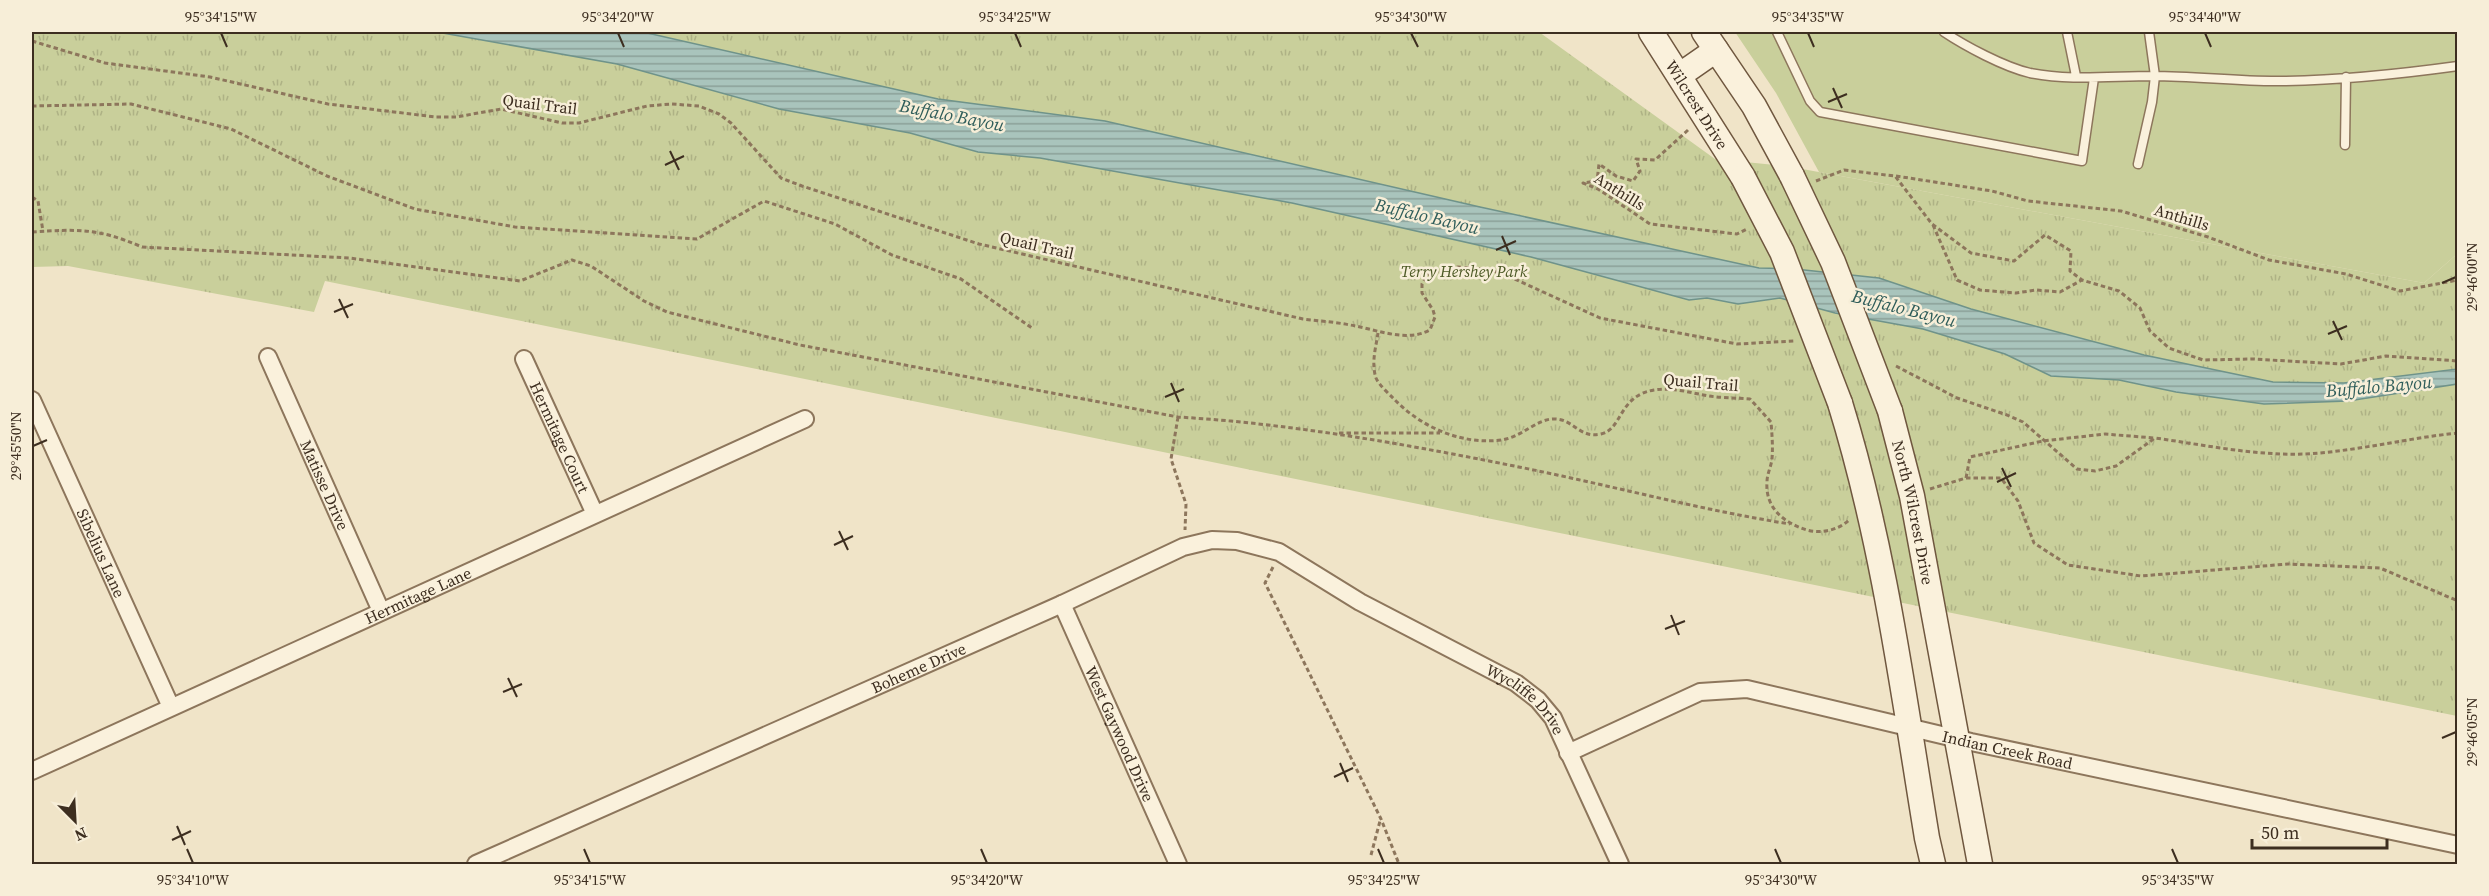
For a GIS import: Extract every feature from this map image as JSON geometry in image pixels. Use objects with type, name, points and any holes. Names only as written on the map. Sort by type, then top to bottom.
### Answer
[{"type":"main road","name":"Wilcrest Drive","points":[[1651,32],[1743,177],[1782,252],[1840,403],[1870,507]]},
{"type":"main road","points":[[1680,75],[1710,41],[1754,106],[1791,176]]},
{"type":"main road","name":"North Wilcrest Drive","points":[[1791,176],[1833,261],[1890,411],[1912,496],[1980,864]]},
{"type":"main road","points":[[1870,507],[1891,611],[1908,727],[1933,864]]},
{"type":"street","name":"Matisse Drive","points":[[268,357],[381,611]]},
{"type":"street","name":"Hermitage Court","points":[[524,359],[595,514]]},
{"type":"street","name":"Sibelius Lane","points":[[32,400],[171,707]]},
{"type":"street","name":"Hermitage Lane","points":[[32,771],[805,419]]},
{"type":"street","name":"Boheme Drive","points":[[476,864],[1062,604],[1183,547],[1212,540],[1237,541],[1280,552],[1360,602]]},
{"type":"street","name":"Wycliffe Drive","points":[[1360,602],[1516,683],[1538,700],[1553,718],[1620,864]]},
{"type":"street","name":"West Gaywood Drive","points":[[1062,604],[1172,863]]},
{"type":"street","name":"Indian Creek Road","points":[[1568,753],[1700,692],[1747,689],[1956,738],[2457,845]]},
{"type":"lane","points":[[1776,32],[1810,101],[1820,112],[2082,161],[2094,78]]},
{"type":"lane","points":[[1944,32],[1967,47],[2027,72],[2094,78],[2155,76],[2285,81],[2346,77],[2375,78],[2457,66]]},
{"type":"lane","points":[[2067,32],[2076,76]]},
{"type":"lane","points":[[2138,164],[2152,102],[2155,76],[2149,32]]},
{"type":"lane","points":[[2345,145],[2346,77]]},
{"type":"path","name":"Quail Trail","points":[[32,41],[105,63],[210,78],[328,104],[436,117],[456,117],[501,109],[562,123],[579,123],[647,106],[672,104],[699,106],[719,114],[731,123],[781,178],[802,186],[979,244],[1303,319],[1352,325],[1378,333],[1374,358],[1376,379],[1402,407],[1443,433],[1479,441],[1502,440],[1520,436],[1539,422],[1554,419],[1566,421],[1582,434],[1601,434],[1614,427],[1630,399],[1654,390],[1684,390],[1726,398],[1750,399],[1771,422],[1772,458],[1767,482],[1769,502],[1778,515],[1790,524]]},
{"type":"path","points":[[32,106],[131,104],[231,129],[327,176],[415,209],[515,227],[696,239],[764,201],[835,224],[892,255],[961,279],[1032,328]]},
{"type":"path","name":"Anthills","points":[[1706,117],[1655,160],[1636,159],[1640,171],[1634,181],[1616,176],[1599,164],[1597,181],[1583,183],[1598,189],[1650,224],[1737,234],[1749,228]]},
{"type":"path","name":"Anthills","points":[[1817,182],[1844,170],[1992,191],[2028,201],[2121,211],[2208,237],[2269,260],[2346,274],[2400,291],[2457,280]]},
{"type":"path","points":[[1791,176],[1817,182],[1818,189]]},
{"type":"path","points":[[1895,176],[1932,224],[1957,280],[1980,290],[2016,293],[2036,290],[2061,292],[2082,280]]},
{"type":"path","points":[[32,198],[38,201],[43,231]]},
{"type":"path","points":[[1932,224],[1971,253],[2014,261],[2045,235],[2071,251],[2070,271],[2082,280],[2119,291],[2140,308],[2150,331],[2169,348],[2203,360],[2253,359],[2341,364],[2386,356],[2457,361]]},
{"type":"path","points":[[32,232],[81,229],[115,236],[142,247],[349,258],[520,281],[573,260],[591,266],[644,302],[667,312],[800,345],[1178,417],[1242,421],[1331,433],[1523,467],[1790,524],[1810,531],[1829,531],[1848,522],[1859,509],[1870,507]]},
{"type":"path","points":[[1178,417],[1172,459],[1186,504],[1183,547]]},
{"type":"path","points":[[1331,433],[1443,433]]},
{"type":"path","points":[[1966,478],[1970,457],[2002,449],[2105,434],[2155,438]]},
{"type":"path","points":[[1912,496],[1966,478],[2001,478],[2018,501],[2034,543],[2068,565],[2141,576],[2288,564],[2380,568],[2457,601]]},
{"type":"path","points":[[1280,552],[1266,583],[1381,819],[1399,864]]},
{"type":"path","points":[[1371,855],[1381,819]]},
{"type":"green space","name":"Terry Hershey Park","points":[[32,32],[1539,32],[1715,159],[1786,166],[2424,283],[2457,254],[2457,716],[325,281],[314,312],[68,266],[32,267]]},
{"type":"green space","points":[[1735,32],[2457,32],[2457,254],[2424,283],[1819,172],[1776,93]]},
{"type":"water","name":"Buffalo Bayou","points":[[437,32],[643,32],[938,99],[1105,121],[1759,268],[1795,269],[1879,278],[1971,309],[2144,355],[2273,382],[2344,383],[2457,369],[2457,384],[2348,401],[2264,404],[2176,392],[2119,380],[2051,376],[2005,354],[1923,329],[1835,313],[1780,298],[1738,304],[1707,298],[1689,300],[1531,257],[1292,203],[1040,158],[978,152],[910,133],[779,109],[617,64]]}]
